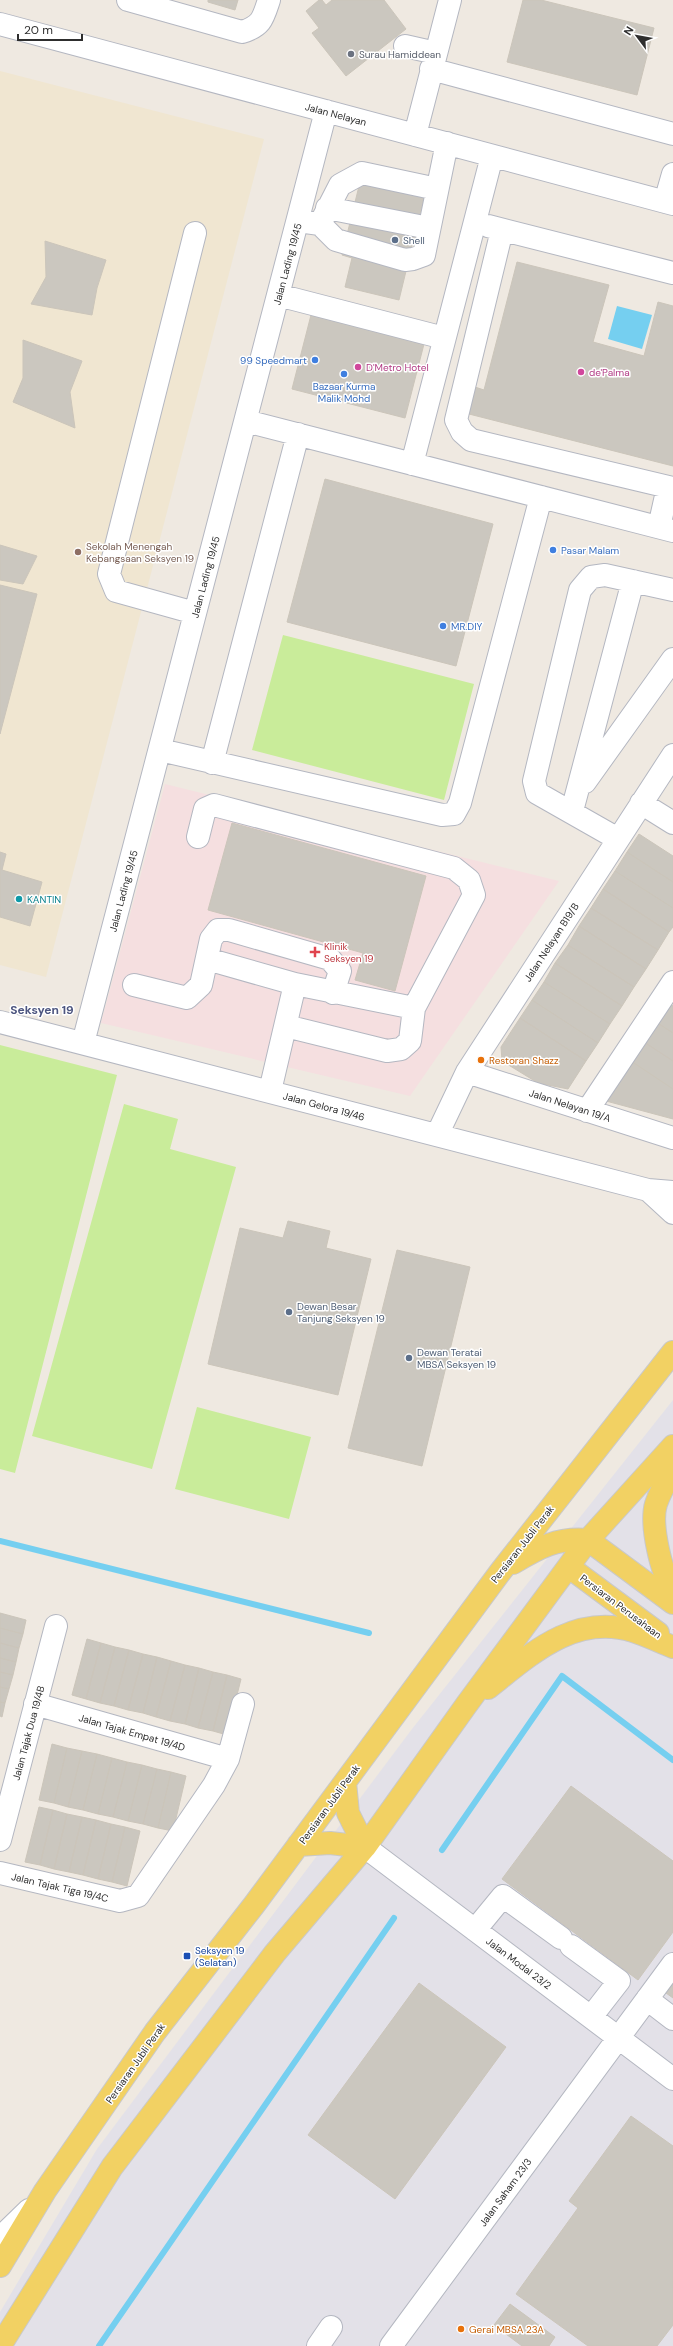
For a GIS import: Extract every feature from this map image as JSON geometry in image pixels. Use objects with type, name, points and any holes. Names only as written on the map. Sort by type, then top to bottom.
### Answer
[{"type":"main road","name":"Persiaran Jubli Perak","points":[[0,2266],[45,2191],[155,2032],[298,1846],[501,1571],[673,1352]]},
{"type":"main road","points":[[0,2346],[112,2167],[275,1953],[365,1847],[467,1704],[588,1540],[673,1446]]},
{"type":"main road","points":[[673,1470],[656,1505],[656,1539],[666,1580],[673,1590]]},
{"type":"main road","points":[[566,1488],[558,1540],[569,1567]]},
{"type":"main road","points":[[501,1571],[539,1547],[558,1540],[588,1540],[673,1603]]},
{"type":"main road","name":"Persiaran Perusahaan","points":[[569,1567],[673,1646]]},
{"type":"main road","points":[[467,1704],[537,1651],[568,1632],[601,1626],[632,1630],[673,1646]]},
{"type":"main road","points":[[345,1782],[348,1813],[365,1847]]},
{"type":"main road","points":[[298,1846],[330,1843],[365,1847]]},
{"type":"street","points":[[128,0],[242,32],[256,28],[264,16],[269,0]]},
{"type":"street","points":[[415,135],[450,0]]},
{"type":"street","name":"Jalan Nelayan","points":[[0,24],[669,203]]},
{"type":"street","points":[[404,46],[433,61],[673,134]]},
{"type":"street","name":"Jalan Lading 19/45","points":[[83,1043],[326,111]]},
{"type":"street","points":[[324,216],[336,240],[405,260],[424,255],[447,143]]},
{"type":"street","points":[[412,464],[492,156]]},
{"type":"street","points":[[324,216],[340,184],[362,173],[437,189]]},
{"type":"street","points":[[669,203],[673,174]]},
{"type":"street","points":[[298,220],[324,216],[429,228]]},
{"type":"street","points":[[475,222],[673,273]]},
{"type":"street","points":[[246,421],[666,529],[670,488],[471,440],[462,432],[456,420],[502,230]]},
{"type":"street","points":[[195,233],[109,574],[116,591],[195,613]]},
{"type":"street","points":[[278,296],[444,338]]},
{"type":"street","points":[[212,763],[298,434]]},
{"type":"street","points":[[160,750],[442,815],[454,814],[460,803],[541,497]]},
{"type":"street","points":[[618,838],[574,801],[537,793],[534,781],[580,590],[591,577],[605,575],[673,590]]},
{"type":"street","points":[[574,801],[633,581]]},
{"type":"street","points":[[574,801],[673,659]]},
{"type":"street","name":"Jalan Nelayan B19/B","points":[[438,1135],[467,1072],[673,755]]},
{"type":"street","points":[[641,803],[673,823]]},
{"type":"street","points":[[198,837],[205,809],[214,805],[454,868],[469,880],[474,895],[414,1008],[410,1041],[401,1048],[388,1051],[286,1026]]},
{"type":"street","points":[[134,985],[187,998],[201,985],[212,939],[218,930],[230,930],[330,959],[340,971],[333,993]]},
{"type":"street","points":[[207,959],[295,984],[333,993],[414,1008]]},
{"type":"street","points":[[587,1111],[673,982]]},
{"type":"street","points":[[270,1092],[295,984]]},
{"type":"street","name":"Jalan Gelora 19/46","points":[[0,1022],[648,1190],[673,1192]]},
{"type":"street","name":"Jalan Nelayan 19/A","points":[[467,1072],[673,1138]]},
{"type":"street","name":"Jalan Gelora 19/46","points":[[648,1190],[673,1213]]},
{"type":"street","name":"Jalan Tajak Dua 19/4B","points":[[0,1840],[56,1626]]},
{"type":"street","name":"Jalan Tajak Empat 19/4D","points":[[36,1704],[228,1759]]},
{"type":"street","points":[[228,1759],[243,1704]]},
{"type":"street","name":"Jalan Tajak Tiga 19/4C","points":[[0,1873],[120,1901],[138,1896],[214,1785],[228,1759]]},
{"type":"street","name":"Jalan Modal 23/2","points":[[365,1847],[673,2079]]},
{"type":"street","points":[[475,1930],[503,1896],[619,1981],[591,2017]]},
{"type":"street","name":"Jalan Saham 23/3","points":[[391,2346],[673,1964]]},
{"type":"street","points":[[647,1999],[673,2019]]},
{"type":"street","points":[[0,2238],[18,2222],[45,2191]]},
{"type":"street","points":[[318,2346],[331,2327]]},
{"type":"shaded area","name":"Sekolah Menengah Kebangsaan Seksyen 19","points":[[0,71],[264,139],[46,977],[0,965]]},
{"type":"shaded area","name":"Klinik Seksyen 19","points":[[165,784],[559,881],[410,1096],[101,1023]]},
{"type":"shaded area","points":[[673,1400],[673,2346],[0,2346],[0,2312],[97,2149],[412,1729]]},
{"type":"green space","points":[[283,635],[474,684],[444,800],[252,750]]},
{"type":"green space","points":[[0,1045],[117,1075],[15,1473],[0,1469]]},
{"type":"green space","points":[[124,1104],[178,1119],[170,1149],[236,1167],[152,1469],[32,1436]]},
{"type":"green space","points":[[197,1407],[311,1437],[289,1519],[175,1489]]},
{"type":"water","points":[[617,306],[652,315],[642,349],[608,339]]},
{"type":"building","points":[[208,0],[238,0],[235,10],[208,2]]},
{"type":"building","name":"Surau Hamiddean","points":[[319,0],[322,0],[326,5],[332,0],[384,0],[406,29],[346,76],[312,33],[319,28],[306,11]]},
{"type":"building","points":[[523,0],[541,0],[654,28],[637,95],[507,62]]},
{"type":"building","points":[[360,182],[424,197],[399,300],[345,287],[352,258],[342,255]]},
{"type":"building","points":[[45,241],[106,260],[97,288],[92,315],[31,304],[46,277]]},
{"type":"building","name":"de'Palma","points":[[517,262],[609,285],[593,342],[644,356],[658,302],[673,306],[673,466],[469,414],[475,387],[484,390]]},
{"type":"building","name":"D'Metro Hotel","points":[[311,315],[424,344],[405,418],[292,389]]},
{"type":"building","points":[[23,340],[82,361],[70,392],[75,428],[13,402],[23,378]]},
{"type":"building","points":[[325,479],[493,524],[456,666],[287,622]]},
{"type":"building","points":[[0,545],[37,556],[23,584],[0,580]]},
{"type":"building","points":[[0,585],[37,594],[0,734]]},
{"type":"building","points":[[232,823],[426,876],[395,991],[355,980],[363,953],[208,910]]},
{"type":"building","points":[[639,834],[673,856],[673,882],[627,852]]},
{"type":"building","name":"KANTIN","points":[[0,852],[6,854],[2,870],[42,882],[30,926],[0,917]]},
{"type":"building","points":[[627,852],[673,882],[673,908],[615,871]]},
{"type":"building","points":[[615,871],[673,908],[673,927],[669,932],[603,889]]},
{"type":"building","points":[[603,889],[669,932],[658,950],[591,908]]},
{"type":"building","points":[[591,908],[658,950],[646,969],[579,926]]},
{"type":"building","points":[[579,926],[646,969],[634,987],[568,945]]},
{"type":"building","points":[[568,945],[634,987],[622,1006],[555,963]]},
{"type":"building","points":[[555,963],[622,1006],[610,1024],[544,982]]},
{"type":"building","points":[[544,982],[610,1024],[598,1043],[532,1000]]},
{"type":"building","points":[[532,1000],[598,1043],[586,1061],[520,1018]]},
{"type":"building","points":[[669,1003],[673,1006],[673,1033],[656,1022]]},
{"type":"building","points":[[520,1018],[586,1061],[568,1089],[538,1083],[502,1061],[501,1047]]},
{"type":"building","points":[[656,1022],[673,1033],[673,1061],[644,1042]]},
{"type":"building","points":[[644,1042],[673,1061],[673,1089],[631,1061]]},
{"type":"building","points":[[631,1061],[673,1089],[673,1119],[606,1101]]},
{"type":"building","name":"Dewan Besar Tanjung Seksyen 19","points":[[288,1221],[330,1231],[326,1248],[371,1259],[338,1395],[208,1364],[240,1228],[283,1238]]},
{"type":"building","name":"Dewan Teratai MBSA Seksyen 19","points":[[397,1250],[470,1267],[422,1466],[348,1448]]},
{"type":"building","points":[[0,1613],[26,1620],[23,1634],[0,1628]]},
{"type":"building","points":[[0,1628],[23,1634],[19,1648],[0,1643]]},
{"type":"building","points":[[87,1639],[101,1643],[86,1699],[72,1695]]},
{"type":"building","points":[[0,1643],[19,1648],[16,1662],[0,1658]]},
{"type":"building","points":[[101,1643],[115,1647],[100,1703],[86,1699]]},
{"type":"building","points":[[115,1647],[129,1650],[114,1706],[100,1703]]},
{"type":"building","points":[[129,1650],[143,1654],[128,1710],[114,1706]]},
{"type":"building","points":[[143,1654],[157,1657],[143,1713],[128,1710]]},
{"type":"building","points":[[157,1657],[171,1661],[156,1717],[143,1713]]},
{"type":"building","points":[[0,1658],[16,1662],[13,1675],[0,1672]]},
{"type":"building","points":[[171,1661],[185,1665],[170,1721],[156,1717]]},
{"type":"building","points":[[185,1665],[199,1668],[185,1724],[170,1721]]},
{"type":"building","points":[[199,1668],[213,1672],[198,1728],[185,1724]]},
{"type":"building","points":[[0,1672],[13,1675],[9,1689],[0,1687]]},
{"type":"building","points":[[213,1672],[227,1675],[213,1731],[198,1728]]},
{"type":"building","points":[[227,1675],[241,1679],[227,1735],[213,1731]]},
{"type":"building","points":[[0,1687],[9,1689],[5,1703],[0,1702]]},
{"type":"building","points":[[0,1702],[5,1703],[2,1717],[0,1716]]},
{"type":"building","points":[[52,1744],[67,1748],[54,1803],[39,1800]]},
{"type":"building","points":[[67,1748],[82,1751],[68,1807],[54,1803]]},
{"type":"building","points":[[82,1751],[97,1754],[83,1810],[68,1807]]},
{"type":"building","points":[[97,1754],[112,1758],[98,1814],[83,1810]]},
{"type":"building","points":[[112,1758],[127,1762],[113,1817],[98,1814]]},
{"type":"building","points":[[127,1762],[142,1765],[128,1821],[113,1817]]},
{"type":"building","points":[[142,1765],[157,1769],[143,1824],[128,1821]]},
{"type":"building","points":[[157,1769],[171,1772],[158,1828],[143,1824]]},
{"type":"building","points":[[171,1772],[186,1776],[173,1831],[158,1828]]},
{"type":"building","points":[[571,1786],[673,1861],[673,1932],[638,1980],[502,1879]]},
{"type":"building","points":[[39,1807],[53,1810],[40,1865],[25,1862]]},
{"type":"building","points":[[53,1810],[67,1814],[54,1869],[40,1865]]},
{"type":"building","points":[[67,1814],[82,1817],[69,1872],[54,1869]]},
{"type":"building","points":[[82,1817],[96,1820],[83,1875],[69,1872]]},
{"type":"building","points":[[96,1820],[111,1824],[98,1879],[83,1875]]},
{"type":"building","points":[[111,1824],[125,1827],[112,1882],[98,1879]]},
{"type":"building","points":[[125,1827],[140,1831],[127,1886],[112,1882]]},
{"type":"building","points":[[673,1968],[673,1998],[659,1988]]},
{"type":"building","points":[[419,1983],[506,2047],[395,2199],[308,2135]]},
{"type":"building","points":[[631,2116],[673,2146],[673,2325],[657,2346],[588,2346],[516,2294],[578,2208],[569,2201]]},
{"type":"building","points":[[510,2304],[555,2337],[549,2346],[522,2346],[494,2325]]},
{"type":"waterway","points":[[0,1541],[369,1633]]},
{"type":"waterway","points":[[442,1850],[562,1676],[673,1760]]},
{"type":"waterway","points":[[99,2346],[394,1918]]},
{"type":"place","name":"Surau Hamiddean","points":[[351,54]]},
{"type":"place","name":"Shell","points":[[395,240]]},
{"type":"place","name":"99 Speedmart","points":[[315,360]]},
{"type":"place","name":"D'Metro Hotel","points":[[358,367]]},
{"type":"place","name":"de'Palma","points":[[581,372]]},
{"type":"place","name":"Bazaar Kurma Malik Mohd","points":[[344,374]]},
{"type":"place","name":"Pasar Malam","points":[[553,550]]},
{"type":"place","name":"Sekolah Menengah Kebangsaan Seksyen 19","points":[[78,552]]},
{"type":"place","name":"MR.DIY","points":[[443,626]]},
{"type":"place","name":"KANTIN","points":[[19,899]]},
{"type":"place","name":"Klinik Seksyen 19","points":[[315,952]]},
{"type":"place","name":"Restoran Shazz","points":[[481,1060]]},
{"type":"place","name":"Dewan Besar Tanjung Seksyen 19","points":[[289,1312]]},
{"type":"place","name":"Dewan Teratai MBSA Seksyen 19","points":[[409,1358]]},
{"type":"place","name":"Seksyen 19 (Selatan)","points":[[187,1956]]},
{"type":"place","name":"Gerai MBSA 23A","points":[[461,2329]]},
{"type":"district","name":"Seksyen 19","points":[[42,1010]]}]
